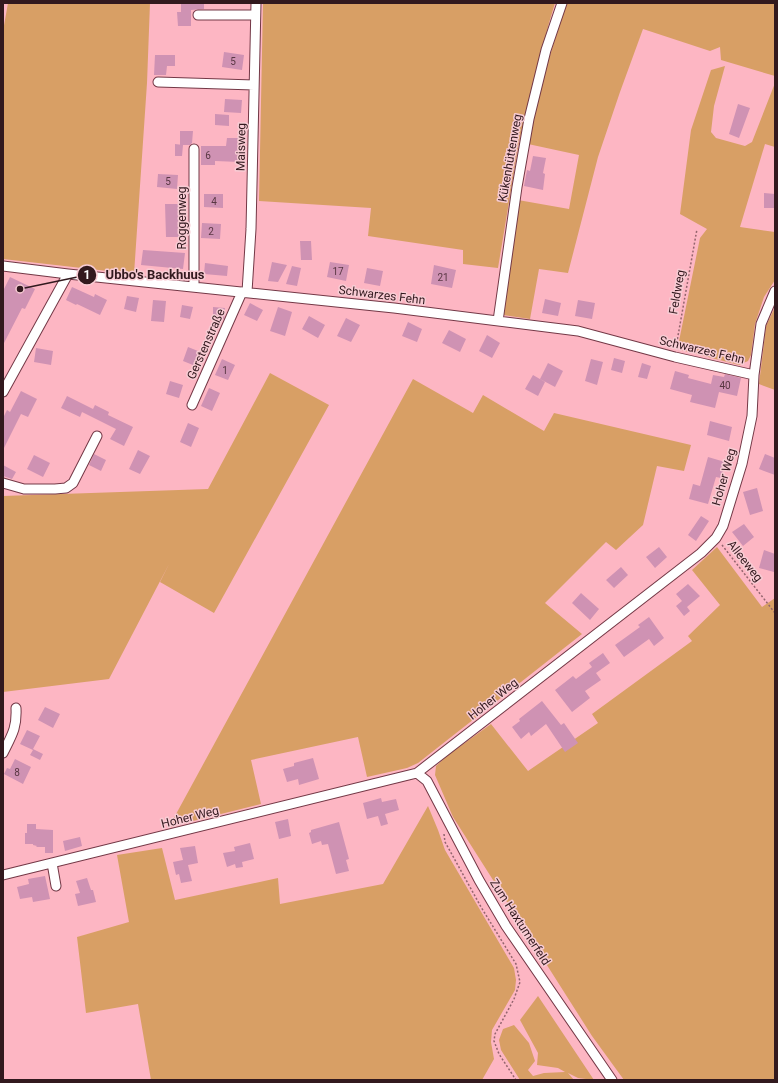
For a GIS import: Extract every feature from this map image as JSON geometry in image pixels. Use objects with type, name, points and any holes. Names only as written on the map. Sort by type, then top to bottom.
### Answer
[{"type":"street","name":"Maisweg","points":[[245,292],[251,229],[256,3]]},
{"type":"street","name":"Kükenhüttenweg","points":[[498,322],[516,187],[529,119],[546,50],[562,3]]},
{"type":"street","points":[[198,16],[255,16]]},
{"type":"street","points":[[158,82],[254,85]]},
{"type":"street","name":"Roggenweg","points":[[194,149],[194,287]]},
{"type":"street","name":"Schwarzes Fehn","points":[[3,266],[394,308],[578,331],[675,357],[754,375]]},
{"type":"street","points":[[3,392],[68,274]]},
{"type":"street","name":"Hoher Weg","points":[[3,875],[417,773],[701,553],[716,538],[723,526],[742,464],[752,416],[754,375],[761,324],[775,291]]},
{"type":"street","name":"Gerstenstraße","points":[[192,405],[245,292]]},
{"type":"street","points":[[3,483],[24,489],[66,488],[73,483],[97,436]]},
{"type":"street","points":[[3,753],[14,730],[16,722],[16,708]]},
{"type":"street","name":"Zum Haxtumerfeld","points":[[417,773],[428,781],[479,880],[506,926],[612,1080]]},
{"type":"street","points":[[52,863],[56,886]]},
{"type":"path","name":"Feldweg","points":[[675,357],[697,229]]},
{"type":"path","name":"Alleeweg","points":[[716,538],[775,613]]},
{"type":"path","points":[[444,831],[446,842],[481,907],[516,964],[520,982],[514,998],[495,1034],[494,1041],[499,1054],[516,1080]]},
{"type":"shaded area","points":[[8,3],[150,3],[147,83],[134,274],[3,259],[3,31]]},
{"type":"shaded area","points":[[263,3],[555,3],[519,142],[498,268],[463,264],[463,250],[368,236],[371,208],[259,201]]},
{"type":"shaded area","points":[[566,3],[775,3],[775,76],[721,60],[720,47],[710,51],[643,29],[598,157],[568,273],[539,269],[530,319],[503,315],[514,242],[518,200],[569,209],[579,155],[528,144],[536,101]]},
{"type":"shaded area","points":[[725,66],[714,106],[711,132],[716,138],[745,146],[752,142],[775,83],[775,147],[765,144],[740,227],[775,232],[775,280],[764,297],[755,324],[751,355],[748,361],[739,365],[681,350],[678,346],[700,238],[707,229],[680,214],[691,130],[711,70]]},
{"type":"shaded area","points":[[775,307],[775,390],[759,384],[766,326]]},
{"type":"shaded area","points":[[270,373],[329,405],[214,613],[160,582],[169,564],[109,679],[3,692],[3,496],[208,489]]},
{"type":"shaded area","points":[[413,379],[473,413],[483,395],[544,431],[554,413],[691,445],[684,471],[657,466],[643,525],[616,550],[606,542],[545,603],[582,634],[418,763],[407,768],[367,777],[358,737],[251,760],[261,804],[169,827]]},
{"type":"shaded area","points":[[717,547],[762,607],[775,598],[775,1080],[624,1080],[592,1036],[453,817],[435,775],[436,766],[448,755],[491,724],[528,771],[598,723],[592,714],[692,641],[688,636],[720,605],[692,570]]},
{"type":"shaded area","points":[[428,806],[445,850],[514,968],[516,980],[515,990],[492,1030],[491,1042],[494,1059],[482,1080],[151,1080],[138,1004],[86,1013],[77,937],[129,922],[117,855],[162,848],[175,900],[278,878],[280,904],[383,884]]},
{"type":"shaded area","points":[[538,996],[594,1080],[578,1078],[568,1073],[574,1080],[520,1080],[501,1050],[499,1040],[503,1029],[514,1025],[529,1043],[535,1061],[528,1070],[533,1076],[544,1073],[565,1072],[558,1068],[537,1065],[538,1053],[520,1020]]},
{"type":"building","points":[[181,3],[204,3],[204,9],[191,10],[191,26],[178,26],[177,12],[181,12]]},
{"type":"building","points":[[224,52],[244,55],[242,70],[222,67]]},
{"type":"building","points":[[155,55],[175,55],[175,66],[167,66],[166,75],[154,75]]},
{"type":"building","points":[[225,99],[242,100],[241,113],[224,112]]},
{"type":"building","points":[[738,104],[750,108],[739,138],[729,134]]},
{"type":"building","points":[[215,114],[229,115],[229,126],[215,125]]},
{"type":"building","points":[[180,131],[193,131],[192,143],[190,145],[180,145]]},
{"type":"building","points":[[227,138],[241,138],[240,162],[215,161],[215,165],[201,165],[201,146],[226,146]]},
{"type":"building","points":[[175,144],[183,145],[182,156],[175,156]]},
{"type":"building","points":[[533,156],[546,158],[543,173],[545,174],[543,190],[524,186],[527,170],[530,171]]},
{"type":"building","points":[[158,174],[178,175],[177,189],[157,187]]},
{"type":"building","points":[[764,193],[775,194],[775,208],[764,208]]},
{"type":"building","points":[[204,194],[223,194],[223,208],[204,207]]},
{"type":"building","points":[[165,204],[185,204],[185,237],[166,237]]},
{"type":"building","points":[[202,223],[221,224],[220,239],[201,238]]},
{"type":"building","points":[[300,241],[311,241],[312,260],[301,260]]},
{"type":"building","points":[[143,250],[185,253],[183,269],[141,265]]},
{"type":"building","points":[[272,262],[287,265],[278,282],[268,281]]},
{"type":"building","points":[[330,262],[349,265],[346,281],[327,277]]},
{"type":"building","points":[[205,263],[228,266],[227,276],[204,274]]},
{"type":"building","points":[[434,265],[456,270],[452,288],[431,284]]},
{"type":"building","points":[[292,266],[301,268],[297,286],[286,284]]},
{"type":"building","points":[[367,268],[383,271],[380,286],[364,283]]},
{"type":"building","points":[[10,277],[35,289],[25,309],[22,308],[3,345],[3,291]]},
{"type":"building","points":[[72,287],[94,297],[95,294],[107,300],[100,315],[66,300]]},
{"type":"building","points":[[127,296],[139,298],[136,312],[124,309]]},
{"type":"building","points":[[545,299],[561,303],[558,316],[542,313]]},
{"type":"building","points":[[153,300],[166,301],[164,322],[151,321]]},
{"type":"building","points":[[578,300],[595,303],[592,319],[575,316]]},
{"type":"building","points":[[250,303],[263,310],[257,321],[244,315]]},
{"type":"building","points":[[182,305],[193,307],[190,319],[180,317]]},
{"type":"building","points":[[213,307],[225,308],[224,319],[213,318]]},
{"type":"building","points":[[278,307],[292,312],[285,336],[270,331]]},
{"type":"building","points":[[309,316],[325,325],[318,338],[302,329]]},
{"type":"building","points":[[346,318],[360,325],[351,342],[337,336]]},
{"type":"building","points":[[408,322],[422,329],[417,342],[402,336]]},
{"type":"building","points":[[449,330],[466,339],[460,352],[442,343]]},
{"type":"building","points":[[487,335],[500,343],[492,358],[479,351]]},
{"type":"building","points":[[188,347],[203,353],[198,367],[183,361]]},
{"type":"building","points":[[36,348],[53,351],[51,365],[34,362]]},
{"type":"building","points":[[614,358],[625,361],[622,373],[611,370]]},
{"type":"building","points":[[222,359],[235,365],[228,380],[215,375]]},
{"type":"building","points":[[591,359],[603,362],[597,385],[585,381]]},
{"type":"building","points":[[548,363],[563,371],[555,387],[540,379]]},
{"type":"building","points":[[642,363],[651,366],[647,379],[638,377]]},
{"type":"building","points":[[675,371],[689,375],[688,378],[711,384],[713,375],[724,377],[725,374],[741,378],[737,396],[719,392],[715,408],[690,402],[692,395],[670,389]]},
{"type":"building","points":[[533,375],[545,382],[538,396],[525,389]]},
{"type":"building","points":[[170,381],[183,385],[179,398],[166,394]]},
{"type":"building","points":[[209,388],[220,393],[212,411],[201,406]]},
{"type":"building","points":[[21,391],[37,399],[28,417],[21,414],[3,450],[3,418],[7,410],[10,412]]},
{"type":"building","points":[[67,396],[93,409],[95,405],[109,412],[108,415],[133,427],[124,446],[110,439],[116,429],[82,412],[80,417],[61,408]]},
{"type":"building","points":[[710,421],[732,427],[729,441],[707,435]]},
{"type":"building","points":[[188,423],[199,428],[191,447],[180,442]]},
{"type":"building","points":[[138,450],[150,456],[140,474],[129,469]]},
{"type":"building","points":[[94,454],[106,460],[101,471],[89,465]]},
{"type":"building","points":[[765,454],[775,458],[775,475],[759,469]]},
{"type":"building","points":[[34,455],[50,463],[43,477],[27,469]]},
{"type":"building","points":[[708,457],[725,462],[721,478],[716,477],[708,504],[689,499],[693,484],[700,486]]},
{"type":"building","points":[[3,465],[16,472],[12,479],[3,476]]},
{"type":"building","points":[[757,488],[763,511],[750,515],[743,492]]},
{"type":"building","points":[[701,516],[709,521],[696,541],[688,535]]},
{"type":"building","points":[[744,524],[754,537],[743,546],[732,532]]},
{"type":"building","points":[[659,547],[667,557],[655,568],[646,557]]},
{"type":"building","points":[[764,550],[775,554],[774,572],[759,568]]},
{"type":"building","points":[[621,567],[628,575],[614,588],[606,580]]},
{"type":"building","points":[[688,584],[700,596],[687,607],[690,611],[684,616],[676,606],[682,601],[676,594]]},
{"type":"building","points":[[581,593],[599,609],[590,620],[572,603]]},
{"type":"building","points":[[649,617],[664,638],[654,646],[649,639],[624,657],[615,645],[640,627],[638,625]]},
{"type":"building","points":[[603,653],[610,663],[596,673],[601,680],[585,691],[590,698],[572,712],[555,690],[573,676],[576,679],[592,667],[589,663]]},
{"type":"building","points":[[542,701],[561,725],[564,723],[578,743],[565,752],[546,724],[531,736],[529,732],[521,739],[512,727],[520,721],[519,719]]},
{"type":"building","points":[[45,707],[60,714],[53,728],[38,720]]},
{"type":"building","points":[[27,730],[40,736],[33,749],[43,754],[40,760],[30,755],[33,750],[20,744]]},
{"type":"building","points":[[313,758],[319,779],[299,785],[298,779],[287,782],[283,769],[294,766],[294,763]]},
{"type":"building","points":[[15,759],[31,767],[23,784],[4,774],[7,768],[10,769]]},
{"type":"building","points":[[381,798],[382,802],[396,799],[399,810],[385,814],[388,824],[381,826],[378,816],[367,819],[363,803]]},
{"type":"building","points":[[288,819],[291,836],[279,839],[275,822]]},
{"type":"building","points":[[339,822],[349,859],[346,860],[349,871],[336,874],[328,844],[322,845],[321,841],[312,844],[309,833],[311,830]]},
{"type":"building","points":[[27,824],[36,824],[36,829],[53,830],[53,853],[45,853],[45,847],[36,847],[37,846],[33,844],[25,844]]},
{"type":"building","points":[[80,837],[82,846],[65,851],[63,841]]},
{"type":"building","points":[[250,843],[254,859],[242,862],[243,867],[236,868],[235,864],[227,867],[223,853],[235,851],[234,847]]},
{"type":"building","points":[[195,846],[198,863],[188,865],[192,881],[181,883],[179,874],[176,875],[173,862],[183,860],[180,848]]},
{"type":"building","points":[[45,876],[50,899],[33,902],[32,897],[20,899],[17,887],[29,884],[28,879]]},
{"type":"building","points":[[87,878],[91,890],[93,890],[96,902],[78,906],[75,894],[80,893],[76,881]]},
{"type":"place","name":"Ubbo's Backhuus","points":[[20,289]]}]
